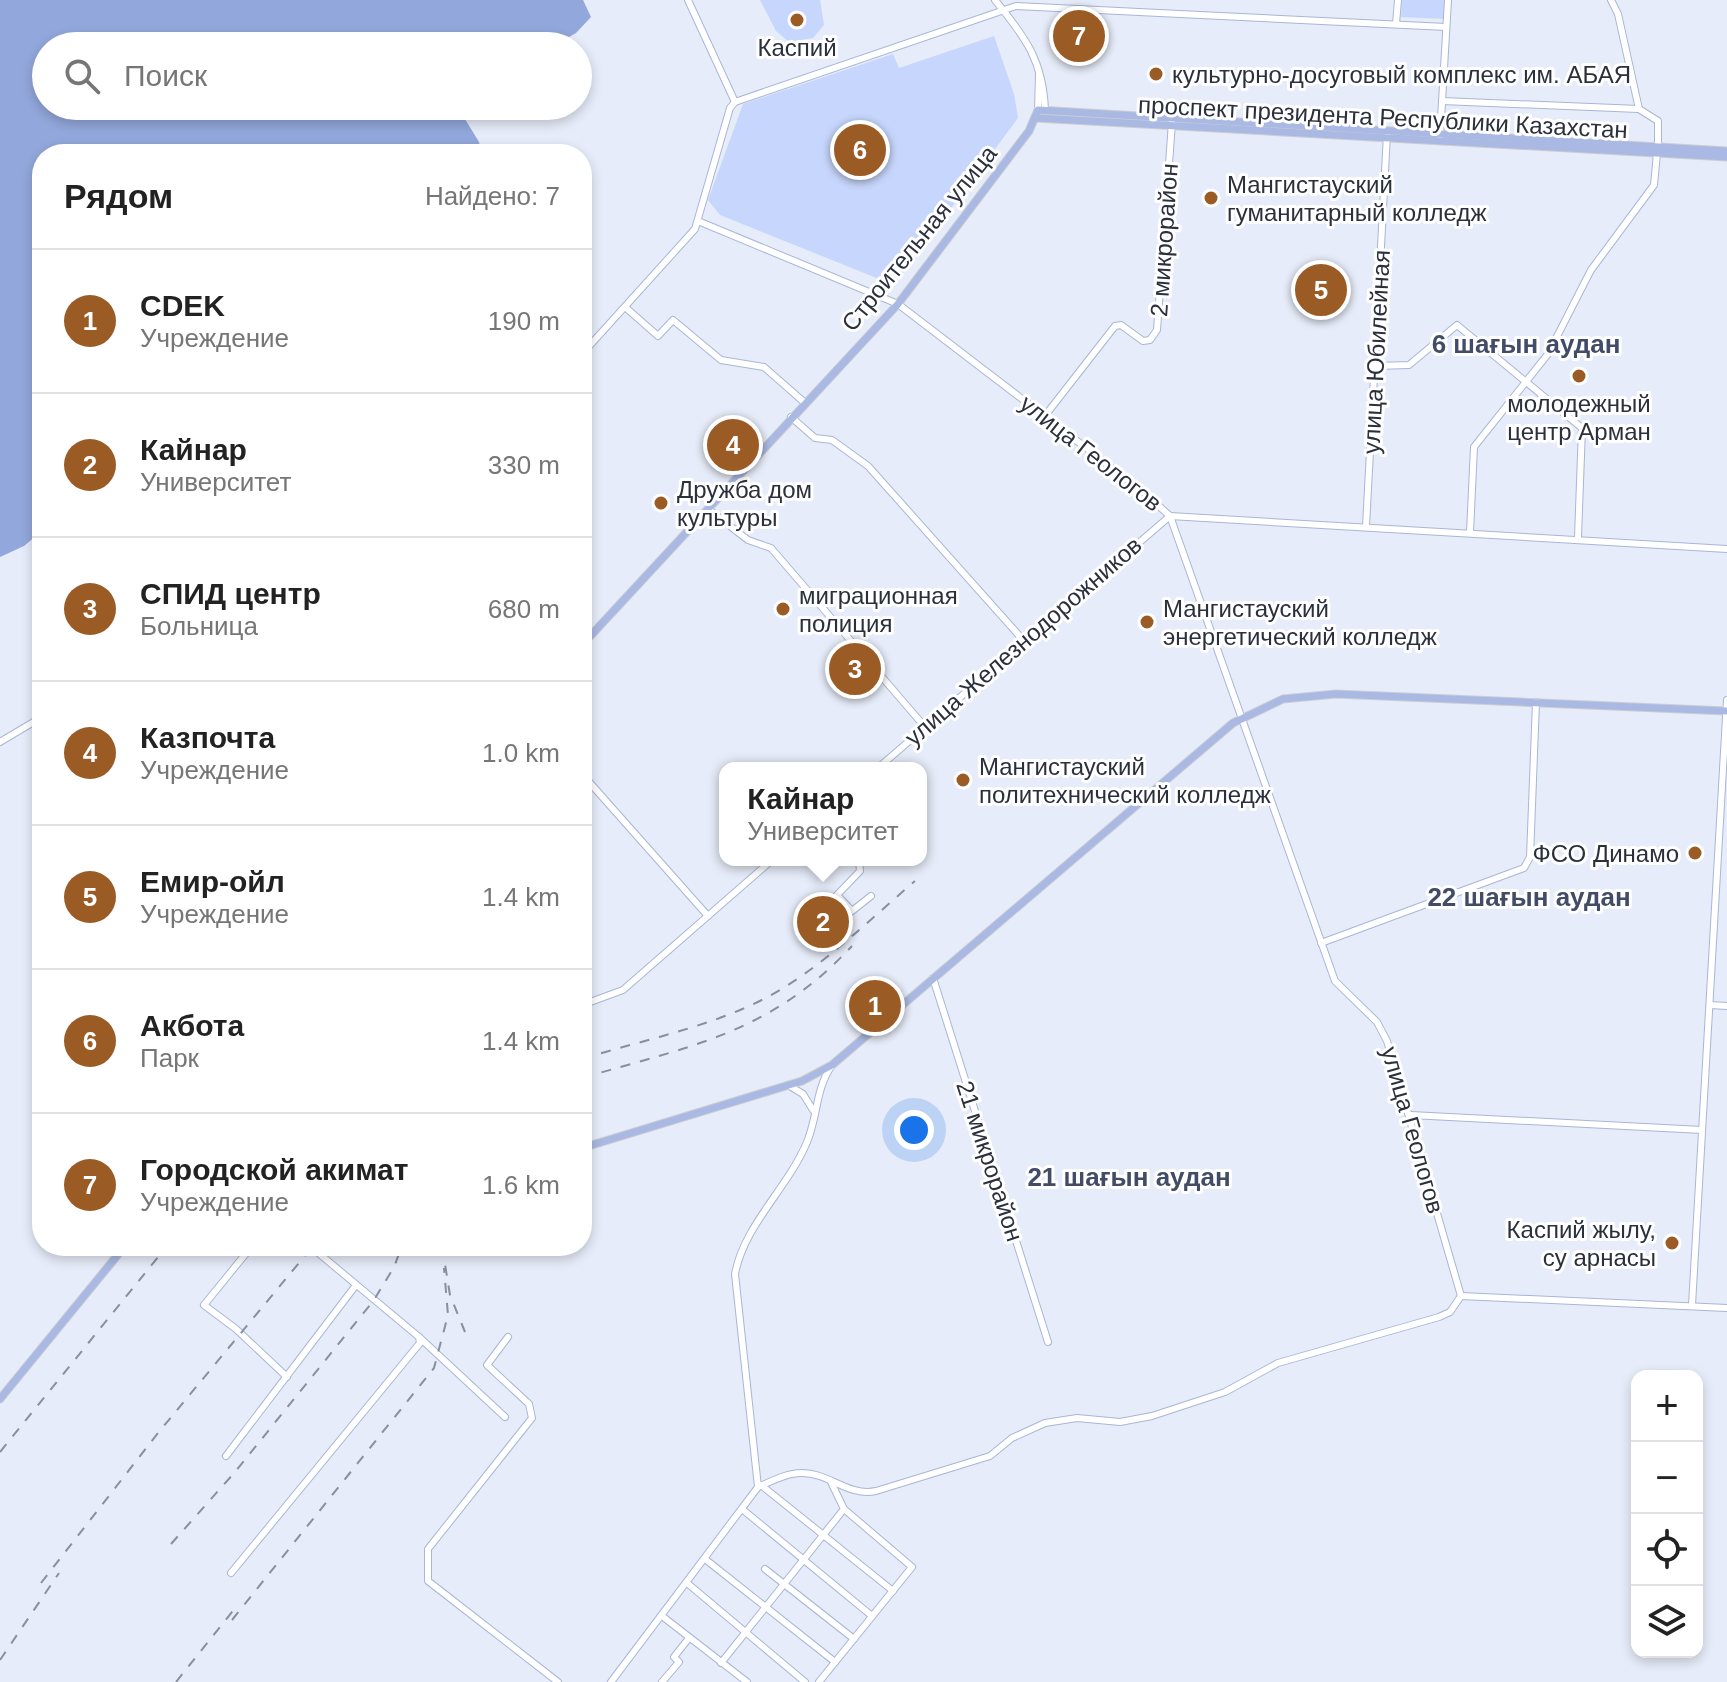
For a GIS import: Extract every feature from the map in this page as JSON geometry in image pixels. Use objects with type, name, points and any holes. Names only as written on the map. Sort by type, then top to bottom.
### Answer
[{"type":"main road","name":"проспект президента Республики Казахстан","points":[[1041,114],[1727,154]]},
{"type":"main road","name":"Строительная улица","points":[[592,634],[898,304],[1041,114]]},
{"type":"main road","points":[[592,1145],[788,1085],[832,1065],[1242,716],[1283,699],[1310,694],[1727,711]]},
{"type":"main road","points":[[0,1399],[117,1256]]},
{"type":"street","points":[[688,0],[735,102]]},
{"type":"street","points":[[994,0],[1041,67],[1041,114]]},
{"type":"street","points":[[1396,24],[1398,0]]},
{"type":"street","points":[[1440,137],[1448,0]]},
{"type":"street","points":[[1611,0],[1618,14],[1639,109]]},
{"type":"street","points":[[592,343],[689,238],[698,221],[730,108],[735,102],[1001,9],[1030,6],[1446,27]]},
{"type":"street","points":[[1442,101],[1639,109],[1658,121],[1654,185],[1591,270],[1548,354],[1474,447],[1470,532]]},
{"type":"street","name":"2 микрорайон","points":[[1044,417],[1115,326],[1121,325],[1143,341],[1150,340],[1157,330],[1172,122]]},
{"type":"street","name":"улица Юбилейная","points":[[1366,526],[1387,134]]},
{"type":"street","name":"улица Геологов","points":[[698,221],[898,304],[1151,497],[1170,516],[1335,981],[1382,1030],[1411,1115],[1461,1296]]},
{"type":"street","points":[[625,307],[658,336],[673,320],[721,360],[764,367],[805,403]]},
{"type":"street","points":[[1375,366],[1409,365],[1457,325],[1582,428],[1578,537]]},
{"type":"street","points":[[791,417],[815,438],[832,440],[868,466],[1024,641]]},
{"type":"street","points":[[708,509],[748,540],[771,548],[925,727]]},
{"type":"street","points":[[1170,516],[1578,537],[1727,549]]},
{"type":"street","name":"улица Железнодорожников","points":[[885,762],[1170,516]]},
{"type":"street","points":[[1692,1305],[1723,824],[1727,700]]},
{"type":"street","points":[[1321,943],[1524,868],[1530,857],[1536,702]]},
{"type":"street","points":[[0,742],[32,723]]},
{"type":"street","points":[[592,785],[708,916]]},
{"type":"street","points":[[592,1001],[623,990],[765,866]]},
{"type":"street","points":[[860,866],[860,871],[837,895],[852,911],[871,896]]},
{"type":"street","name":"21 микрорайон","points":[[933,978],[1048,1342]]},
{"type":"street","points":[[1710,1005],[1727,1006]]},
{"type":"street","points":[[832,1065],[821,1083],[801,1155],[742,1250],[735,1274],[736,1311],[760,1486],[893,1591]]},
{"type":"street","points":[[788,1085],[803,1094],[814,1111]]},
{"type":"street","points":[[1411,1115],[1702,1130]]},
{"type":"street","points":[[244,1256],[204,1305],[236,1329],[287,1377]]},
{"type":"street","points":[[322,1256],[419,1337],[505,1417]]},
{"type":"street","points":[[226,1456],[356,1285]]},
{"type":"street","points":[[611,1682],[760,1486],[800,1473],[867,1493],[990,1456],[1012,1438],[1045,1423],[1077,1418],[1120,1422],[1152,1416],[1225,1392],[1278,1363],[1439,1317],[1450,1312],[1461,1296],[1727,1308]]},
{"type":"street","points":[[231,1573],[418,1349],[419,1337]]},
{"type":"street","points":[[508,1337],[487,1365],[529,1404],[532,1418],[428,1549],[428,1581],[558,1682]]},
{"type":"street","points":[[819,1682],[912,1567],[844,1509],[831,1482]]},
{"type":"street","points":[[742,1509],[872,1616]]},
{"type":"street","points":[[721,1663],[844,1509]]},
{"type":"street","points":[[705,1559],[835,1662]]},
{"type":"street","points":[[765,1569],[854,1639]]},
{"type":"street","points":[[687,1583],[805,1682]]},
{"type":"street","points":[[662,1616],[747,1682]]},
{"type":"street","points":[[662,1682],[679,1662],[674,1657],[689,1638]]},
{"type":"shaded area","points":[[0,0],[583,0],[591,17],[577,32],[32,32],[32,120],[466,120],[480,144],[32,144],[32,539],[0,557]]},
{"type":"shaded area","name":"Каспий","points":[[760,0],[820,0],[824,25],[813,38],[789,42],[776,31]]},
{"type":"shaded area","points":[[1402,0],[1445,0],[1444,19],[1401,17]]},
{"type":"shaded area","points":[[994,36],[1014,94],[1018,118],[894,285],[720,215],[708,200],[743,104],[893,54],[899,68]]},
{"type":"railway","points":[[592,1056],[707,1022],[770,995],[814,967],[915,881]]},
{"type":"railway","points":[[592,1075],[694,1045],[760,1018],[822,975],[852,946]]},
{"type":"railway","points":[[0,1452],[159,1256]]},
{"type":"railway","points":[[41,1583],[158,1433],[305,1256]]},
{"type":"railway","points":[[171,1544],[235,1472],[374,1300],[398,1256]]},
{"type":"railway","points":[[444,1256],[450,1295],[465,1332]]},
{"type":"railway","points":[[232,1620],[434,1368],[448,1315],[444,1268]]},
{"type":"railway","points":[[0,1660],[59,1573]]},
{"type":"railway","points":[[176,1682],[236,1607]]},
{"type":"place","name":"Каспий","points":[[797,20]]},
{"type":"place","name":"Городской акимат","points":[[1079,36]]},
{"type":"place","name":"культурно-досуговый комплекс им. АБАЯ","points":[[1156,74]]},
{"type":"place","name":"Акбота","points":[[860,150]]},
{"type":"place","name":"Мангистауский гуманитарный колледж","points":[[1211,198]]},
{"type":"place","name":"Емир-ойл","points":[[1321,290]]},
{"type":"place","name":"молодежный центр Арман","points":[[1579,376]]},
{"type":"place","name":"Казпочта","points":[[733,445]]},
{"type":"place","name":"Дружба дом культуры","points":[[661,503]]},
{"type":"place","name":"миграционная полиция","points":[[783,609]]},
{"type":"place","name":"Мангистауский энергетический колледж","points":[[1147,622]]},
{"type":"place","name":"СПИД центр","points":[[855,669]]},
{"type":"place","name":"Мангистауский политехнический колледж","points":[[963,780]]},
{"type":"place","name":"ФСО Динамо","points":[[1695,853]]},
{"type":"place","name":"Кайнар","points":[[823,922]]},
{"type":"place","name":"CDEK","points":[[875,1006]]},
{"type":"place","name":"Каспий жылу, су арнасы","points":[[1672,1243]]},
{"type":"district","name":"6 шағын аудан","points":[[1526,344]]},
{"type":"district","name":"22 шағын аудан","points":[[1529,897]]},
{"type":"district","name":"21 шағын аудан","points":[[1129,1177]]}]
